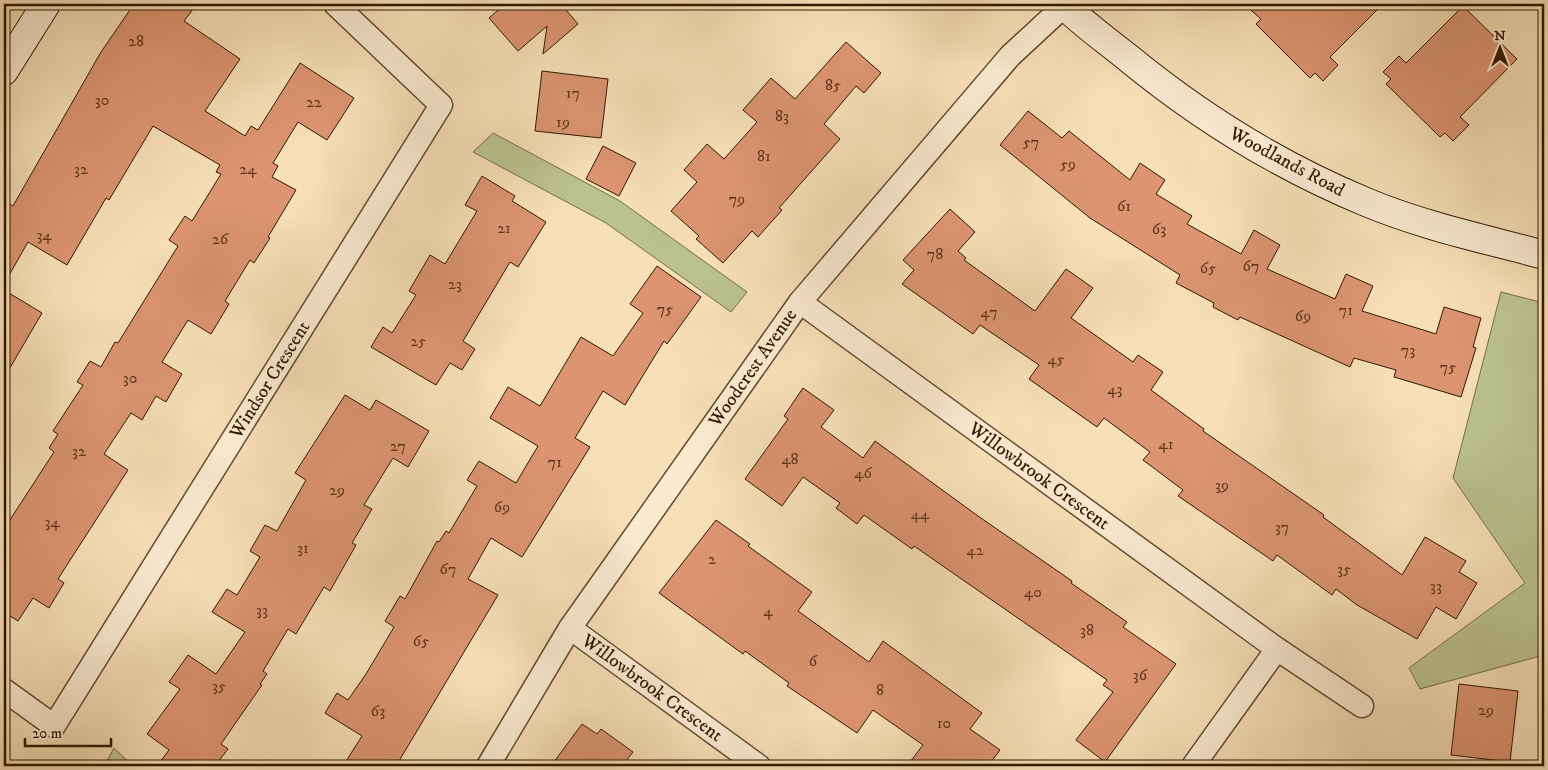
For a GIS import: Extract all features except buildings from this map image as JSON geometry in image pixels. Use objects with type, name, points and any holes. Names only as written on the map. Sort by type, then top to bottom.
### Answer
[{"type":"street","points":[[4,71],[46,4]]},
{"type":"street","name":"Windsor Crescent","points":[[4,690],[54,726],[441,105],[335,4]]},
{"type":"street","name":"Woodlands Road","points":[[1064,5],[1160,84],[1210,120],[1270,156],[1314,179],[1376,206],[1422,222],[1544,256]]},
{"type":"street","name":"Woodcrest Avenue","points":[[488,766],[570,628],[800,302],[1010,56],[1064,5]]},
{"type":"street","name":"Willowbrook Crescent","points":[[800,302],[1278,649],[1362,706]]},
{"type":"street","name":"Willowbrook Crescent","points":[[570,628],[759,766]]},
{"type":"street","points":[[1193,766],[1278,649]]},
{"type":"green space","points":[[493,133],[620,201],[747,292],[731,312],[606,223],[473,152]]},
{"type":"green space","points":[[1501,292],[1544,303],[1544,655],[1420,689],[1409,668],[1525,583],[1453,478]]},
{"type":"green space","points":[[114,748],[133,766],[104,766]]}]
